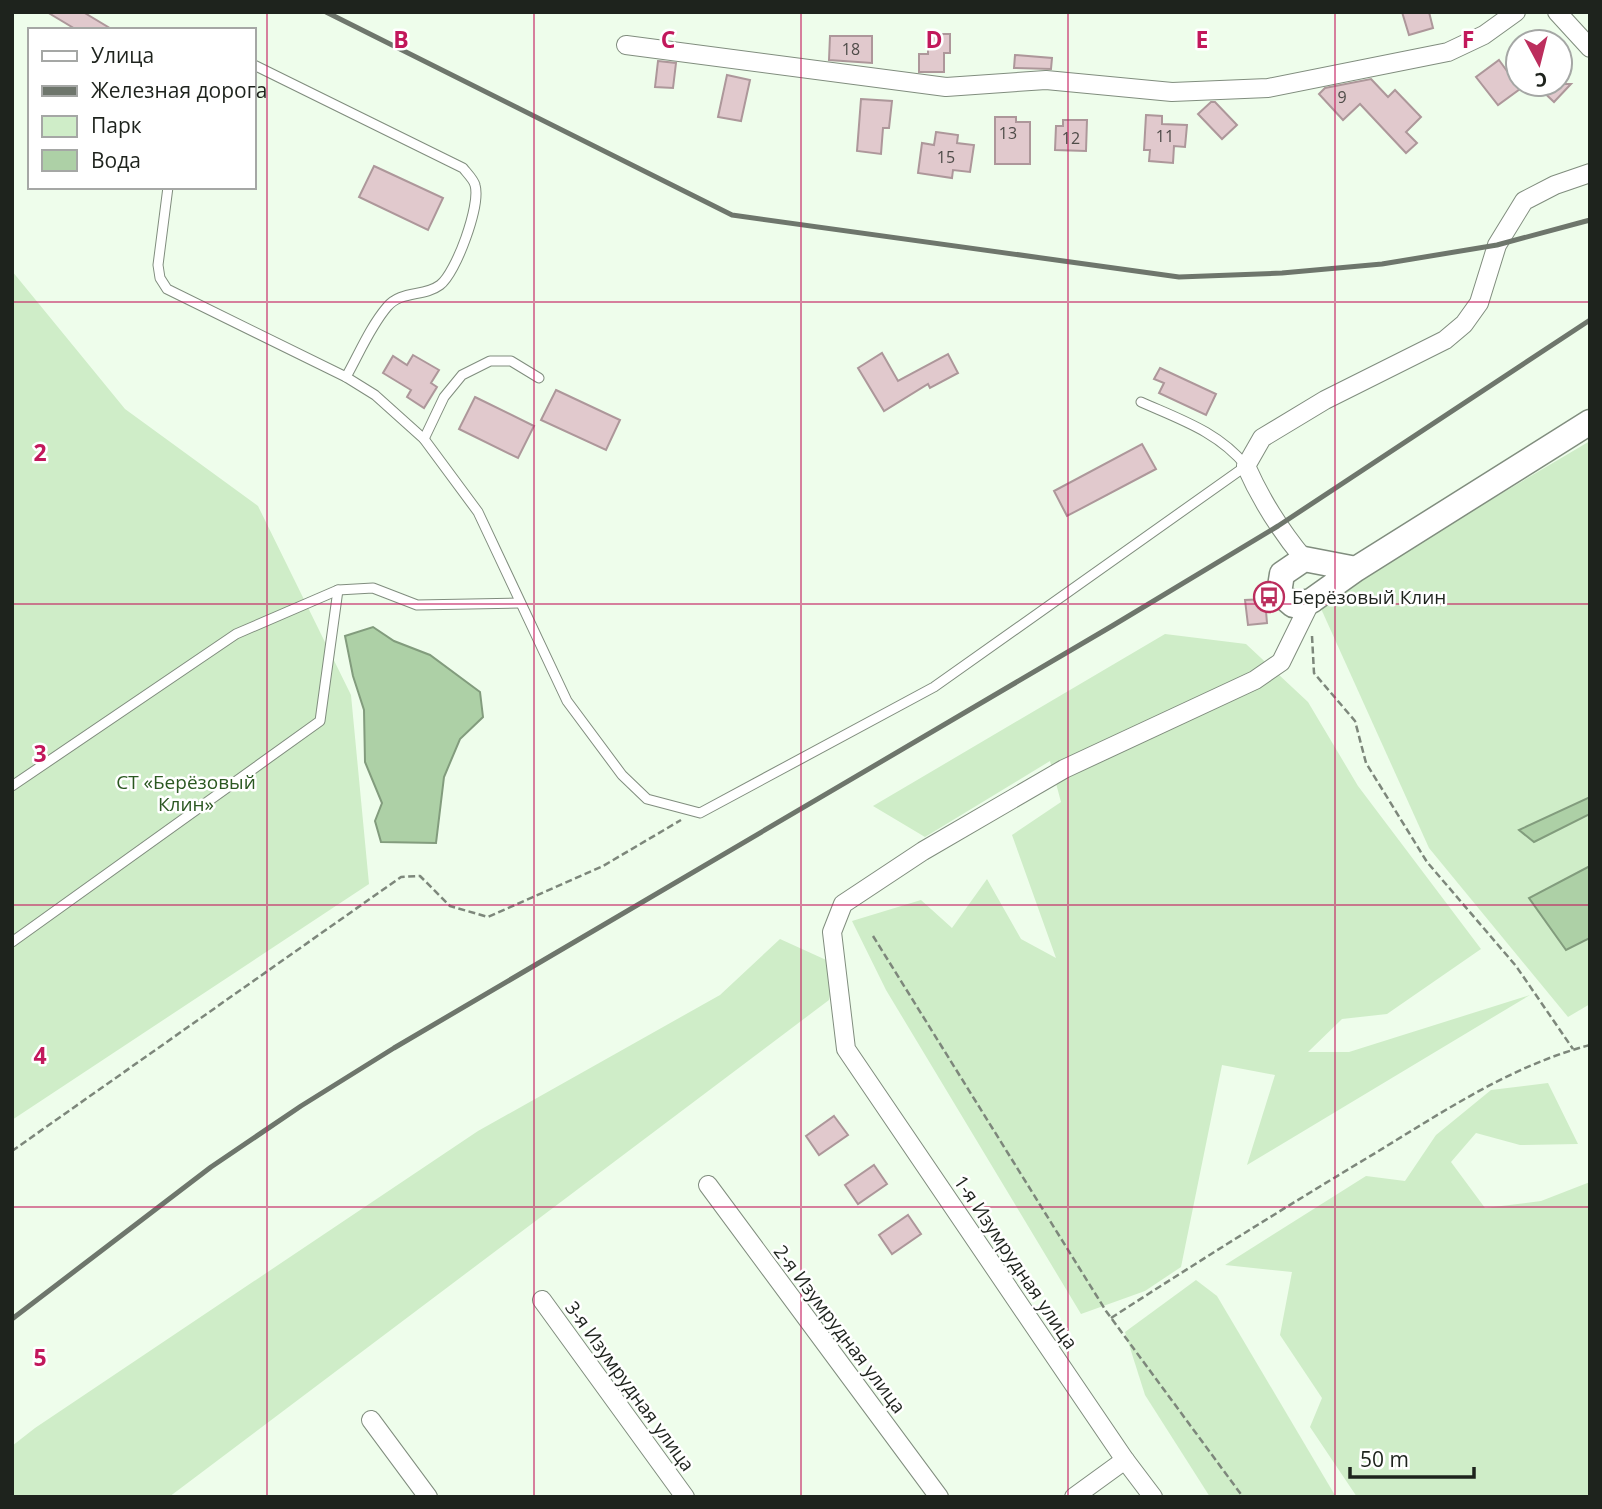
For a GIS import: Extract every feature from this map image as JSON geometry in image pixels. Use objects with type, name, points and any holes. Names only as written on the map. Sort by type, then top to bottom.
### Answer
[{"type":"street","points":[[626,45],[946,87],[1046,80],[1172,92],[1268,88],[1448,52],[1483,35],[1516,12]]},
{"type":"street","points":[[1556,12],[1590,48]]},
{"type":"street","points":[[1356,569],[1304,559],[1278,526],[1245,466],[1262,438],[1325,400],[1446,340],[1464,324],[1479,303],[1497,245],[1524,201],[1555,185],[1590,173]]},
{"type":"street","points":[[1304,559],[1282,574],[1279,593],[1293,605],[1311,601],[1356,569],[1590,422]]},
{"type":"street","name":"1-я Изумрудная улица","points":[[1153,1497],[1125,1460],[846,1049],[832,932],[843,904],[923,851],[1064,769],[1255,680],[1281,662],[1311,601]]},
{"type":"street","name":"2-я Изумрудная улица","points":[[708,1185],[939,1497]]},
{"type":"street","name":"3-я Изумрудная улица","points":[[542,1300],[685,1497]]},
{"type":"street","points":[[372,1420],[428,1497]]},
{"type":"street","points":[[1074,1497],[1125,1460]]},
{"type":"lane","points":[[256,66],[463,168],[475,184],[475,203],[461,251],[449,276],[439,286],[406,294],[388,305],[346,377]]},
{"type":"lane","points":[[168,189],[158,265],[160,278],[167,289],[346,377],[375,396],[424,439],[478,512],[567,701],[621,775],[648,799],[700,813],[934,687],[1245,466],[1233,449],[1209,432],[1141,402]]},
{"type":"lane","points":[[424,439],[444,397],[462,375],[490,361],[511,361],[539,377]]},
{"type":"lane","points":[[12,786],[236,634],[338,590],[373,588],[417,606],[519,603]]},
{"type":"lane","points":[[12,942],[320,721],[338,590]]},
{"type":"path","points":[[1311,601],[1314,673],[1355,721],[1366,763],[1427,862],[1516,966],[1573,1049]]},
{"type":"path","points":[[12,1151],[401,877],[420,876],[450,906],[488,917],[603,866],[696,811]]},
{"type":"path","points":[[873,936],[1111,1318],[1243,1497]]},
{"type":"path","points":[[1111,1318],[1247,1230],[1484,1087],[1573,1049],[1590,1045]]},
{"type":"green space","name":"СТ «Берёзовый Клин»","points":[[12,271],[125,409],[258,506],[351,695],[369,884],[12,1120]]},
{"type":"green space","points":[[1590,441],[1590,1004],[1568,1017],[1429,848],[1318,602]]},
{"type":"green space","points":[[1165,634],[1246,644],[1308,702],[1358,786],[1481,949],[1387,1014],[1342,1019],[1308,1052],[1349,1052],[1530,995],[1247,1165],[1275,1075],[1222,1065],[1181,1267],[1145,1291],[1081,1314],[886,990],[852,921],[921,900],[952,928],[987,879],[1021,939],[1056,958],[1012,835],[1061,802],[1050,761],[925,837],[873,806]]},
{"type":"green space","points":[[780,939],[835,964],[829,1000],[169,1497],[12,1497],[12,1446],[35,1428],[478,1131],[720,995]]},
{"type":"green space","points":[[1548,1083],[1578,1144],[1520,1145],[1476,1133],[1451,1162],[1485,1208],[1541,1201],[1590,1182],[1590,1497],[1357,1497],[1310,1427],[1322,1398],[1280,1335],[1292,1272],[1225,1265],[1366,1176],[1405,1181],[1436,1135],[1491,1090]]},
{"type":"green space","points":[[1196,1280],[1217,1296],[1336,1497],[1210,1497],[1145,1395],[1125,1332]]},
{"type":"water","points":[[373,627],[394,641],[430,655],[480,692],[483,717],[460,739],[444,777],[436,843],[381,842],[375,821],[382,803],[365,762],[364,710],[353,676],[345,636]]},
{"type":"water","points":[[1590,797],[1590,814],[1534,842],[1519,830]]},
{"type":"water","points":[[1590,866],[1590,938],[1566,950],[1529,898]]},
{"type":"building","points":[[47,12],[83,12],[110,28],[74,28]]},
{"type":"building","points":[[1402,12],[1429,12],[1433,28],[1409,35]]},
{"type":"building","points":[[928,34],[950,34],[950,53],[944,53],[944,72],[919,72],[919,54],[928,54]]},
{"type":"building","points":[[830,36],[872,36],[872,63],[829,60]]},
{"type":"building","points":[[1015,55],[1052,58],[1051,69],[1014,68]]},
{"type":"building","points":[[1499,60],[1504,67],[1504,98],[1508,98],[1498,105],[1476,77]]},
{"type":"building","points":[[658,61],[676,63],[673,88],[655,87]]},
{"type":"building","points":[[727,75],[750,80],[741,121],[718,117]]},
{"type":"building","points":[[1371,79],[1388,97],[1395,90],[1421,117],[1406,132],[1417,143],[1406,153],[1360,104],[1343,120],[1319,94],[1325,88]]},
{"type":"building","points":[[861,99],[892,101],[889,128],[883,128],[881,154],[857,151]]},
{"type":"building","points":[[1211,102],[1215,102],[1237,125],[1222,139],[1198,114]]},
{"type":"building","points":[[1146,115],[1162,116],[1162,124],[1187,125],[1185,147],[1174,146],[1173,163],[1149,161],[1150,150],[1144,150]]},
{"type":"building","points":[[995,117],[1016,117],[1016,122],[1030,122],[1030,164],[995,164]]},
{"type":"building","points":[[1063,120],[1087,120],[1086,151],[1055,150],[1056,126],[1063,126]]},
{"type":"building","points":[[936,132],[958,135],[957,143],[974,145],[970,172],[953,170],[952,178],[918,173],[922,143],[934,145]]},
{"type":"building","points":[[374,166],[443,198],[428,230],[359,197]]},
{"type":"building","points":[[882,353],[898,381],[948,354],[958,373],[930,388],[928,384],[884,411],[858,368]]},
{"type":"building","points":[[413,355],[439,370],[431,383],[437,387],[424,408],[407,397],[411,390],[383,373],[393,356],[407,365]]},
{"type":"building","points":[[1160,368],[1216,394],[1206,415],[1159,393],[1164,383],[1154,379]]},
{"type":"building","points":[[556,390],[620,420],[606,450],[541,420]]},
{"type":"building","points":[[475,397],[534,426],[518,458],[459,429]]},
{"type":"building","points":[[1142,444],[1156,469],[1067,516],[1054,491]]},
{"type":"building","points":[[1265,599],[1267,623],[1248,625],[1245,600]]},
{"type":"building","points":[[834,1116],[848,1135],[819,1155],[806,1136]]},
{"type":"building","points":[[874,1165],[887,1184],[858,1204],[845,1185]]},
{"type":"building","points":[[908,1215],[921,1234],[892,1254],[879,1235]]},
{"type":"railway","points":[[326,12],[732,215],[1179,277],[1282,273],[1382,264],[1497,245],[1590,220]]},
{"type":"railway","points":[[12,1319],[211,1167],[301,1106],[394,1048],[1278,526],[1590,320]]},
{"type":"place","name":"Берёзовый Клин","points":[[1269,597]]}]
